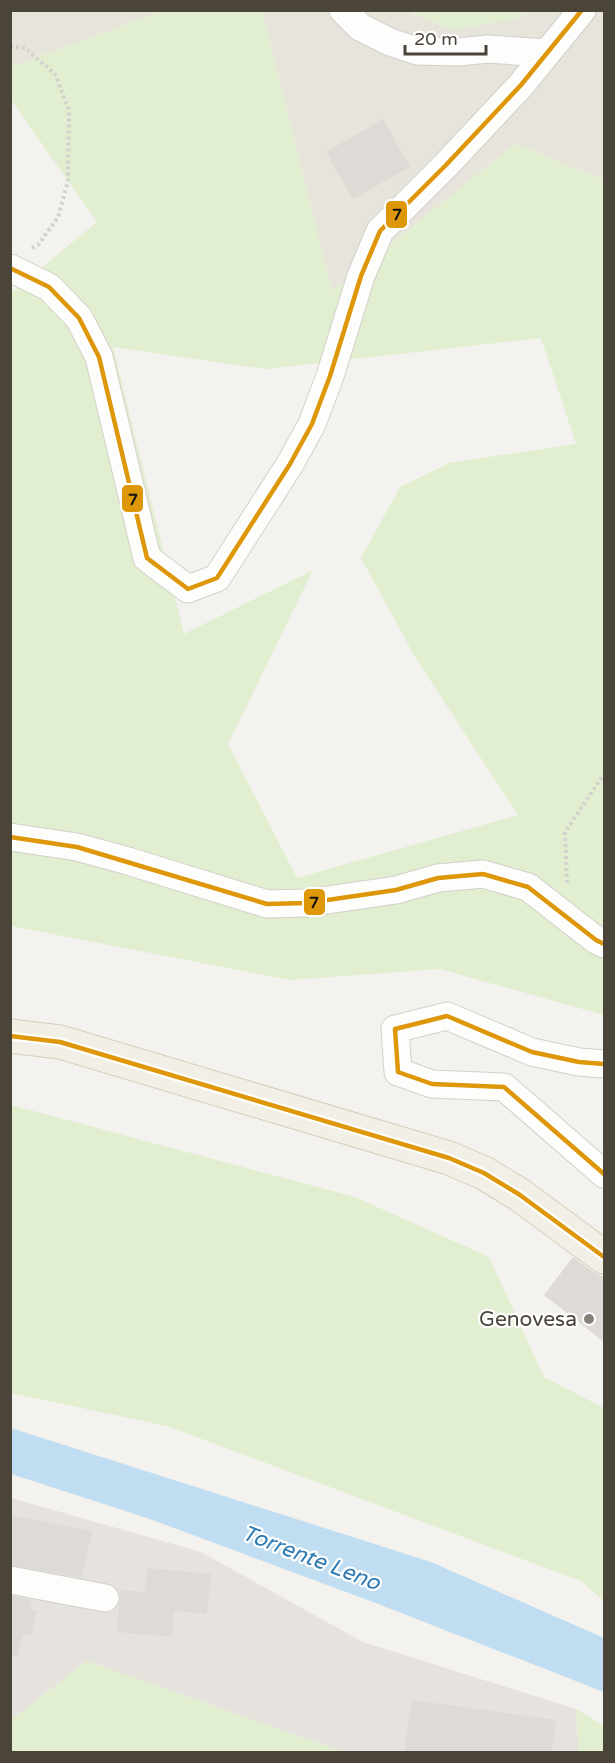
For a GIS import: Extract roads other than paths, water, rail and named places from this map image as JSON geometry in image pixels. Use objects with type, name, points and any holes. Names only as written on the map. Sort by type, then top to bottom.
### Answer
[{"type":"main road","points":[[10,1036],[60,1042],[450,1158],[484,1173],[520,1196],[604,1257]]},
{"type":"street","points":[[343,10],[360,27],[390,42],[417,51],[458,52],[488,49],[545,54]]},
{"type":"street","points":[[20,259],[80,318],[99,357],[147,558],[188,589],[217,578],[290,464],[312,424],[330,376],[361,276],[380,231],[521,85],[582,10]]},
{"type":"street","points":[[10,837],[77,847],[267,904],[307,903],[385,892],[438,878],[483,874],[528,887],[604,944]]},
{"type":"street","points":[[604,1064],[579,1062],[532,1052],[447,1016],[395,1029],[398,1072],[432,1084],[504,1087],[604,1173]]},
{"type":"street","points":[[10,1580],[105,1598]]},
{"type":"water","name":"Torrente Leno","points":[[11,1428],[431,1562],[604,1638],[604,1692],[373,1602],[147,1518],[11,1474]]},
{"type":"place","name":"Genovesa","points":[[589,1319]]}]
